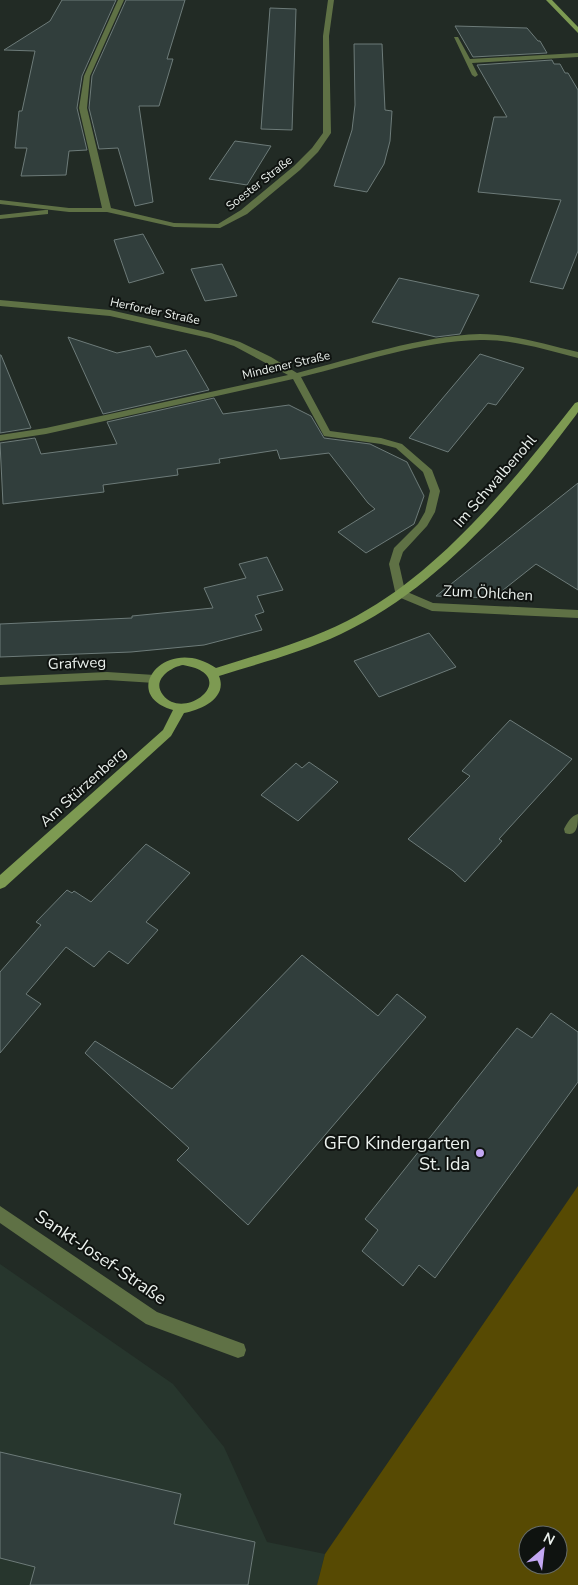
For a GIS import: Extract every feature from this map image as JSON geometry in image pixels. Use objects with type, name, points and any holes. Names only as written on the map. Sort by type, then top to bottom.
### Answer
[{"type":"street","points":[[107,210],[83,108],[87,76],[120,0]]},
{"type":"street","name":"Soester Straße","points":[[0,202],[69,210],[107,210],[174,225],[220,226],[244,212],[297,168],[315,150],[327,133],[326,36],[331,0]]},
{"type":"street","points":[[550,0],[578,31]]},
{"type":"street","points":[[456,38],[470,61],[475,75]]},
{"type":"street","points":[[470,61],[578,55]]},
{"type":"street","points":[[0,217],[69,210]]},
{"type":"street","name":"Herforder Straße","points":[[0,303],[110,313],[211,336],[237,344],[268,359],[296,376]]},
{"type":"street","name":"Mindener Straße","points":[[0,438],[46,431],[296,376],[437,341],[482,337],[523,342],[578,355]]},
{"type":"street","points":[[296,376],[327,434],[381,441],[399,446],[427,470],[435,491],[430,512],[422,526],[398,551],[394,564],[400,593]]},
{"type":"street","name":"Im Schwalbenohl","points":[[214,674],[321,638],[353,623],[400,593],[444,559],[492,512],[578,405]]},
{"type":"street","name":"Zum Öhlchen","points":[[400,593],[432,607],[578,614]]},
{"type":"street","points":[[183,661],[201,663],[214,674],[216,688],[207,701],[190,708],[180,708],[164,703],[155,692],[155,679],[165,667],[183,661]]},
{"type":"street","name":"Grafweg","points":[[0,681],[107,676],[155,679]]},
{"type":"street","name":"Am Stürzenberg","points":[[0,883],[168,733],[180,708]]},
{"type":"street","name":"Sankt-Josef-Straße","points":[[0,1214],[152,1318],[238,1350]]},
{"type":"shaded area","points":[[578,1186],[578,1585],[317,1585],[325,1554]]},
{"type":"shaded area","points":[[0,1264],[173,1384],[224,1447],[267,1542],[325,1554],[317,1585],[0,1585]]},
{"type":"building","points":[[62,0],[116,0],[82,76],[77,108],[87,150],[69,151],[66,175],[21,176],[27,148],[15,148],[19,111],[22,111],[35,51],[4,50],[50,21]]},
{"type":"building","points":[[126,0],[185,0],[167,59],[173,59],[159,106],[139,106],[153,202],[135,206],[118,148],[99,149],[89,108],[92,76]]},
{"type":"building","points":[[270,8],[296,9],[292,130],[261,129]]},
{"type":"building","points":[[455,26],[527,28],[540,41],[547,53],[473,57]]},
{"type":"building","points":[[354,44],[382,44],[385,110],[392,111],[390,141],[384,164],[367,192],[334,186],[352,130],[355,105]]},
{"type":"building","points":[[552,60],[554,64],[560,64],[565,73],[568,73],[578,90],[578,251],[563,289],[530,282],[561,200],[478,192],[494,117],[507,117],[477,65]]},
{"type":"building","points":[[235,141],[271,146],[247,185],[209,179]]},
{"type":"building","points":[[143,234],[164,273],[129,283],[114,240]]},
{"type":"building","points":[[222,264],[237,296],[205,301],[191,269]]},
{"type":"building","points":[[399,278],[479,295],[460,334],[436,337],[372,322]]},
{"type":"building","points":[[68,337],[117,353],[150,346],[156,357],[186,350],[209,390],[103,414]]},
{"type":"building","points":[[480,354],[524,368],[496,405],[488,403],[448,452],[409,438]]},
{"type":"building","points":[[1,355],[31,428],[0,433]]},
{"type":"building","points":[[214,398],[223,414],[289,405],[311,416],[324,438],[370,444],[407,462],[424,496],[414,524],[366,553],[338,532],[375,509],[368,503],[329,453],[280,459],[277,450],[219,459],[220,463],[177,469],[178,475],[103,485],[104,492],[3,504],[0,443],[35,438],[41,454],[117,444],[107,422]]},
{"type":"building","points":[[578,483],[578,590],[536,564],[493,598],[436,596]]},
{"type":"building","points":[[267,557],[283,590],[257,596],[264,612],[255,615],[262,630],[204,645],[131,652],[0,657],[0,624],[132,618],[132,616],[213,608],[204,588],[246,578],[239,564]]},
{"type":"building","points":[[429,633],[456,667],[379,697],[354,661]]},
{"type":"building","points":[[510,720],[572,759],[499,839],[502,841],[465,882],[453,871],[408,839],[470,776],[462,771]]},
{"type":"building","points":[[309,762],[338,782],[298,821],[261,795],[296,763],[302,768]]},
{"type":"building","points":[[146,844],[190,873],[146,922],[158,930],[128,964],[109,951],[94,967],[66,947],[26,994],[41,1004],[0,1053],[0,972],[41,925],[36,922],[67,890],[72,893],[74,891],[91,902]]},
{"type":"building","points":[[302,955],[378,1016],[397,994],[426,1017],[248,1225],[177,1160],[189,1148],[85,1053],[95,1041],[172,1089]]},
{"type":"building","name":"GFO Kindergarten St. Ida","points":[[551,1013],[578,1032],[578,1082],[435,1278],[419,1265],[403,1286],[362,1251],[378,1230],[365,1219],[517,1028],[532,1038]]},
{"type":"building","points":[[0,1452],[181,1494],[174,1524],[255,1542],[248,1585],[30,1585],[35,1567],[0,1558]]},
{"type":"place","name":"GFO Kindergarten St. Ida","points":[[480,1153]]}]
